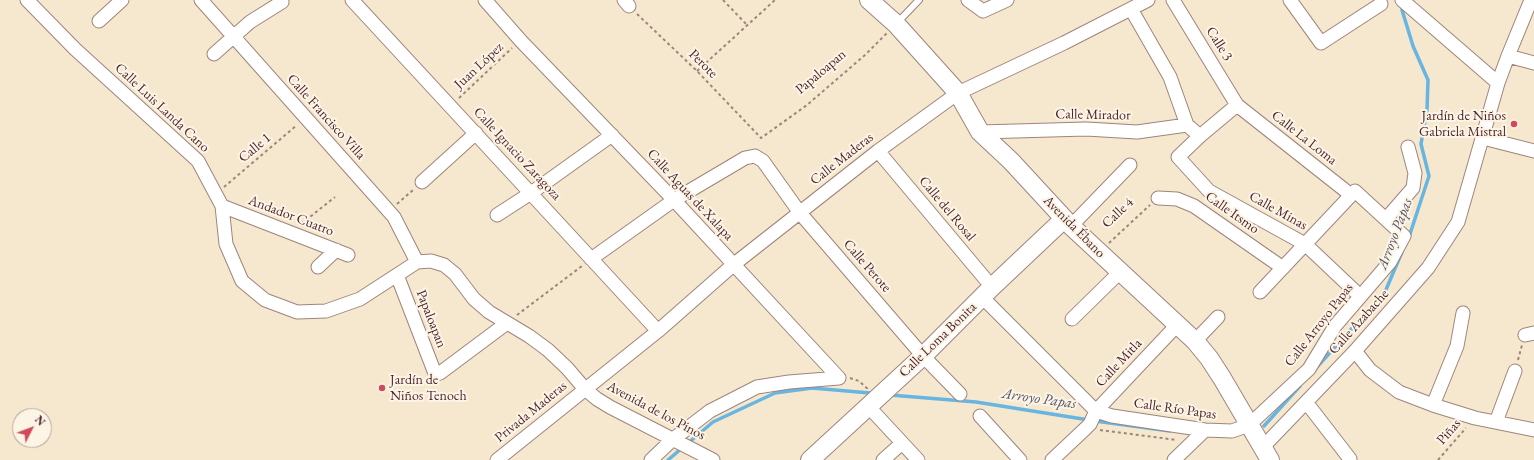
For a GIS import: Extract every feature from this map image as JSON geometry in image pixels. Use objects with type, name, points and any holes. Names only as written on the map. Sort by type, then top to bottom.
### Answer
[{"type":"main road","name":"Avenida Ébano","points":[[869,0],[896,24],[958,93],[980,132],[1011,161],[1068,223],[1195,341],[1222,378],[1266,454]]},
{"type":"main road","name":"Calle Loma Bonita","points":[[810,460],[923,356],[987,292],[1068,223]]},
{"type":"street","name":"Calle Luis Landa Cano","points":[[27,0],[75,49],[198,161],[222,206],[226,244],[242,281],[265,300],[297,312],[326,311],[360,299],[418,262]]},
{"type":"street","points":[[98,21],[122,0]]},
{"type":"street","name":"Calle Francisco Villa","points":[[202,0],[394,217],[418,262]]},
{"type":"street","name":"Calle Ignacio Zaragoza","points":[[352,0],[658,331]]},
{"type":"street","name":"Calle Aguas de Xalapa","points":[[484,0],[674,200],[839,378]]},
{"type":"street","points":[[968,0],[983,11],[1008,0]]},
{"type":"street","name":"Calle Maderas","points":[[585,389],[658,331],[733,265],[878,151],[958,93],[1131,10],[1148,0]]},
{"type":"street","name":"Calle 3","points":[[1173,0],[1237,105]]},
{"type":"street","points":[[1290,0],[1321,43],[1381,4]]},
{"type":"street","points":[[1402,0],[1498,83]]},
{"type":"street","name":"Calle Azabache","points":[[1266,454],[1306,402],[1355,351],[1428,268],[1458,222],[1498,83],[1531,0]]},
{"type":"street","points":[[214,54],[250,22],[282,2]]},
{"type":"street","points":[[1131,10],[1170,77],[1186,125],[1200,136],[1237,105]]},
{"type":"street","points":[[1508,56],[1534,63]]},
{"type":"street","name":"Calle La Loma","points":[[1237,105],[1353,193],[1386,219],[1404,236]]},
{"type":"street","name":"Calle Mirador","points":[[980,132],[1086,129],[1137,132],[1186,125]]},
{"type":"street","points":[[422,182],[476,133]]},
{"type":"street","points":[[496,215],[531,193],[612,135]]},
{"type":"street","name":"Calle Minas","points":[[1200,136],[1178,157],[1209,191],[1305,244],[1360,296]]},
{"type":"street","points":[[1483,138],[1534,150]]},
{"type":"street","points":[[1386,219],[1413,188],[1415,173],[1408,147]]},
{"type":"street","name":"Calle del Rosal","points":[[878,151],[987,292],[1091,420]]},
{"type":"street","name":"Calle Perote","points":[[674,200],[745,158],[755,156],[763,161],[800,213],[923,356],[960,394]]},
{"type":"street","points":[[1068,223],[1130,165]]},
{"type":"street","points":[[1260,292],[1353,193]]},
{"type":"street","name":"Calle Itsmo","points":[[1158,198],[1177,199],[1194,206],[1283,268]]},
{"type":"street","points":[[591,259],[674,200]]},
{"type":"street","name":"Andador Cuatro","points":[[222,206],[342,253],[318,267]]},
{"type":"street","name":"Calle Arroyo Papas","points":[[1249,425],[1308,369],[1335,326],[1390,262],[1404,236]]},
{"type":"street","name":"Avenida de los Pinos","points":[[418,262],[431,261],[444,265],[455,274],[474,299],[489,312],[548,350],[567,368],[585,389],[610,407],[693,452]]},
{"type":"street","points":[[1072,320],[1120,272]]},
{"type":"street","name":"Papaloapan","points":[[397,275],[434,371],[437,374],[507,323]]},
{"type":"street","points":[[1433,405],[1457,346],[1463,313]]},
{"type":"street","points":[[1195,341],[1218,317]]},
{"type":"street","name":"Calle Mitla","points":[[1052,460],[1091,420],[1178,324]]},
{"type":"street","points":[[1355,351],[1370,370],[1399,392],[1433,405],[1475,418],[1534,430]]},
{"type":"street","points":[[1496,422],[1515,371]]},
{"type":"street","points":[[651,460],[693,452],[710,410],[757,387],[789,382],[839,378]]},
{"type":"street","name":"Privada Maderas","points":[[497,460],[585,389]]},
{"type":"street","points":[[1306,402],[1350,458]]},
{"type":"street","points":[[868,406],[918,460]]},
{"type":"street","points":[[980,416],[1020,460]]},
{"type":"street","name":"Calle Río Papas","points":[[1091,420],[1112,416],[1205,430],[1232,431],[1249,425]]},
{"type":"street","points":[[1174,460],[1205,430]]},
{"type":"street","points":[[883,460],[902,443]]},
{"type":"lane","points":[[896,24],[919,0]]},
{"type":"path","points":[[723,0],[748,26]]},
{"type":"path","points":[[697,72],[775,0]]},
{"type":"path","name":"Perote","points":[[627,3],[761,138]]},
{"type":"path","name":"Papaloapan","points":[[761,138],[807,105],[865,55],[896,24]]},
{"type":"path","name":"Juan López","points":[[451,106],[521,40]]},
{"type":"path","name":"Calle 1","points":[[216,194],[306,118]]},
{"type":"path","points":[[389,212],[422,182]]},
{"type":"path","points":[[291,233],[335,197]]},
{"type":"path","name":"Calle 4","points":[[1100,252],[1158,198]]},
{"type":"path","points":[[507,323],[591,259]]},
{"type":"path","points":[[1515,371],[1530,334]]},
{"type":"path","points":[[839,378],[848,377],[859,381],[868,389],[882,393]]},
{"type":"path","name":"Piñas","points":[[1438,460],[1475,418]]},
{"type":"path","points":[[1091,420],[1192,442]]},
{"type":"waterway","name":"Arroyo Papas","points":[[1402,10],[1413,46],[1428,80],[1427,110],[1421,144],[1429,176],[1409,237]]},
{"type":"waterway","name":"Arroyo Papas","points":[[1316,368],[1385,292],[1402,252]]},
{"type":"waterway","name":"Arroyo Papas","points":[[1264,426],[1300,386]]},
{"type":"waterway","name":"Arroyo Papas","points":[[687,444],[713,422],[775,393],[812,388],[870,393]]},
{"type":"waterway","name":"Arroyo Papas","points":[[890,395],[976,402],[1089,420]]},
{"type":"waterway","name":"Arroyo Papas","points":[[1095,421],[1170,431]]},
{"type":"waterway","name":"Arroyo Papas","points":[[668,460],[682,448]]},
{"type":"place","name":"Jardín de Niños Gabriela Mistral","points":[[1514,124]]},
{"type":"place","name":"Jardín de Niños Tenoch","points":[[382,388]]}]
